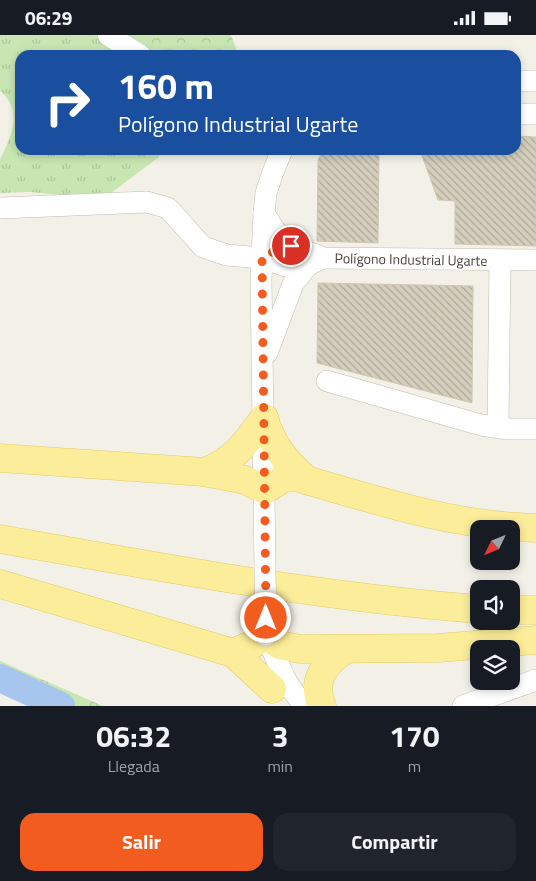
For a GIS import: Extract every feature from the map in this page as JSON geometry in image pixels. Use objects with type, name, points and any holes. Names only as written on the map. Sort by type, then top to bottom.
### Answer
[{"type":"main road","points":[[204,472],[216,468],[240,450],[264,418]]},
{"type":"main road","points":[[264,418],[268,432],[286,460],[308,481]]},
{"type":"main road","points":[[0,458],[204,472],[245,480],[265,490],[284,479],[296,477],[398,507],[452,519],[508,527],[536,528]]},
{"type":"main road","points":[[0,539],[313,592],[422,605],[470,608]]},
{"type":"main road","points":[[0,585],[233,653],[279,698]]},
{"type":"main road","points":[[520,610],[536,610]]},
{"type":"main road","points":[[233,653],[254,644],[266,635],[280,645],[300,649],[345,650],[477,646],[536,640]]},
{"type":"main road","points":[[322,706],[318,696],[319,681],[324,668],[335,656],[345,650]]},
{"type":"street","points":[[108,35],[132,50]]},
{"type":"street","points":[[521,81],[536,81]]},
{"type":"street","points":[[521,114],[536,114]]},
{"type":"street","points":[[279,698],[268,668],[266,635],[262,257],[266,193],[280,155]]},
{"type":"street","points":[[0,208],[146,202],[168,208],[203,247],[227,255],[262,257],[291,246]]},
{"type":"street","name":"Polígono Industrial Ugarte","points":[[264,213],[281,237],[291,246],[307,250],[315,261]]},
{"type":"street","name":"Polígono Industrial Ugarte","points":[[262,257],[286,266],[297,267],[315,261],[536,260]]},
{"type":"street","name":"Polígono Industrial Ugarte","points":[[498,427],[500,260]]},
{"type":"street","points":[[263,362],[293,283],[315,261]]},
{"type":"street","points":[[327,381],[481,425],[536,429]]},
{"type":"street","points":[[266,635],[286,680],[300,701],[306,706]]},
{"type":"street","points":[[463,706],[536,680]]},
{"type":"green space","points":[[0,35],[120,35],[136,50],[15,50],[15,155],[159,155],[159,157],[103,199],[30,192],[0,193],[0,160],[11,135],[13,115],[10,102],[0,91]]},
{"type":"green space","points":[[120,35],[231,35],[236,48],[236,50],[136,50]]},
{"type":"green space","points":[[0,661],[103,706],[42,706],[0,688]]},
{"type":"building","points":[[521,136],[536,137],[536,246],[455,244],[455,201],[438,200],[422,155],[521,155]]},
{"type":"building","points":[[320,155],[379,155],[378,243],[317,241],[318,160]]},
{"type":"building","points":[[318,283],[473,286],[472,403],[317,363]]},
{"type":"waterway","points":[[0,678],[61,706]]},
{"type":"route","points":[[266,618],[262,257],[291,246]]}]
